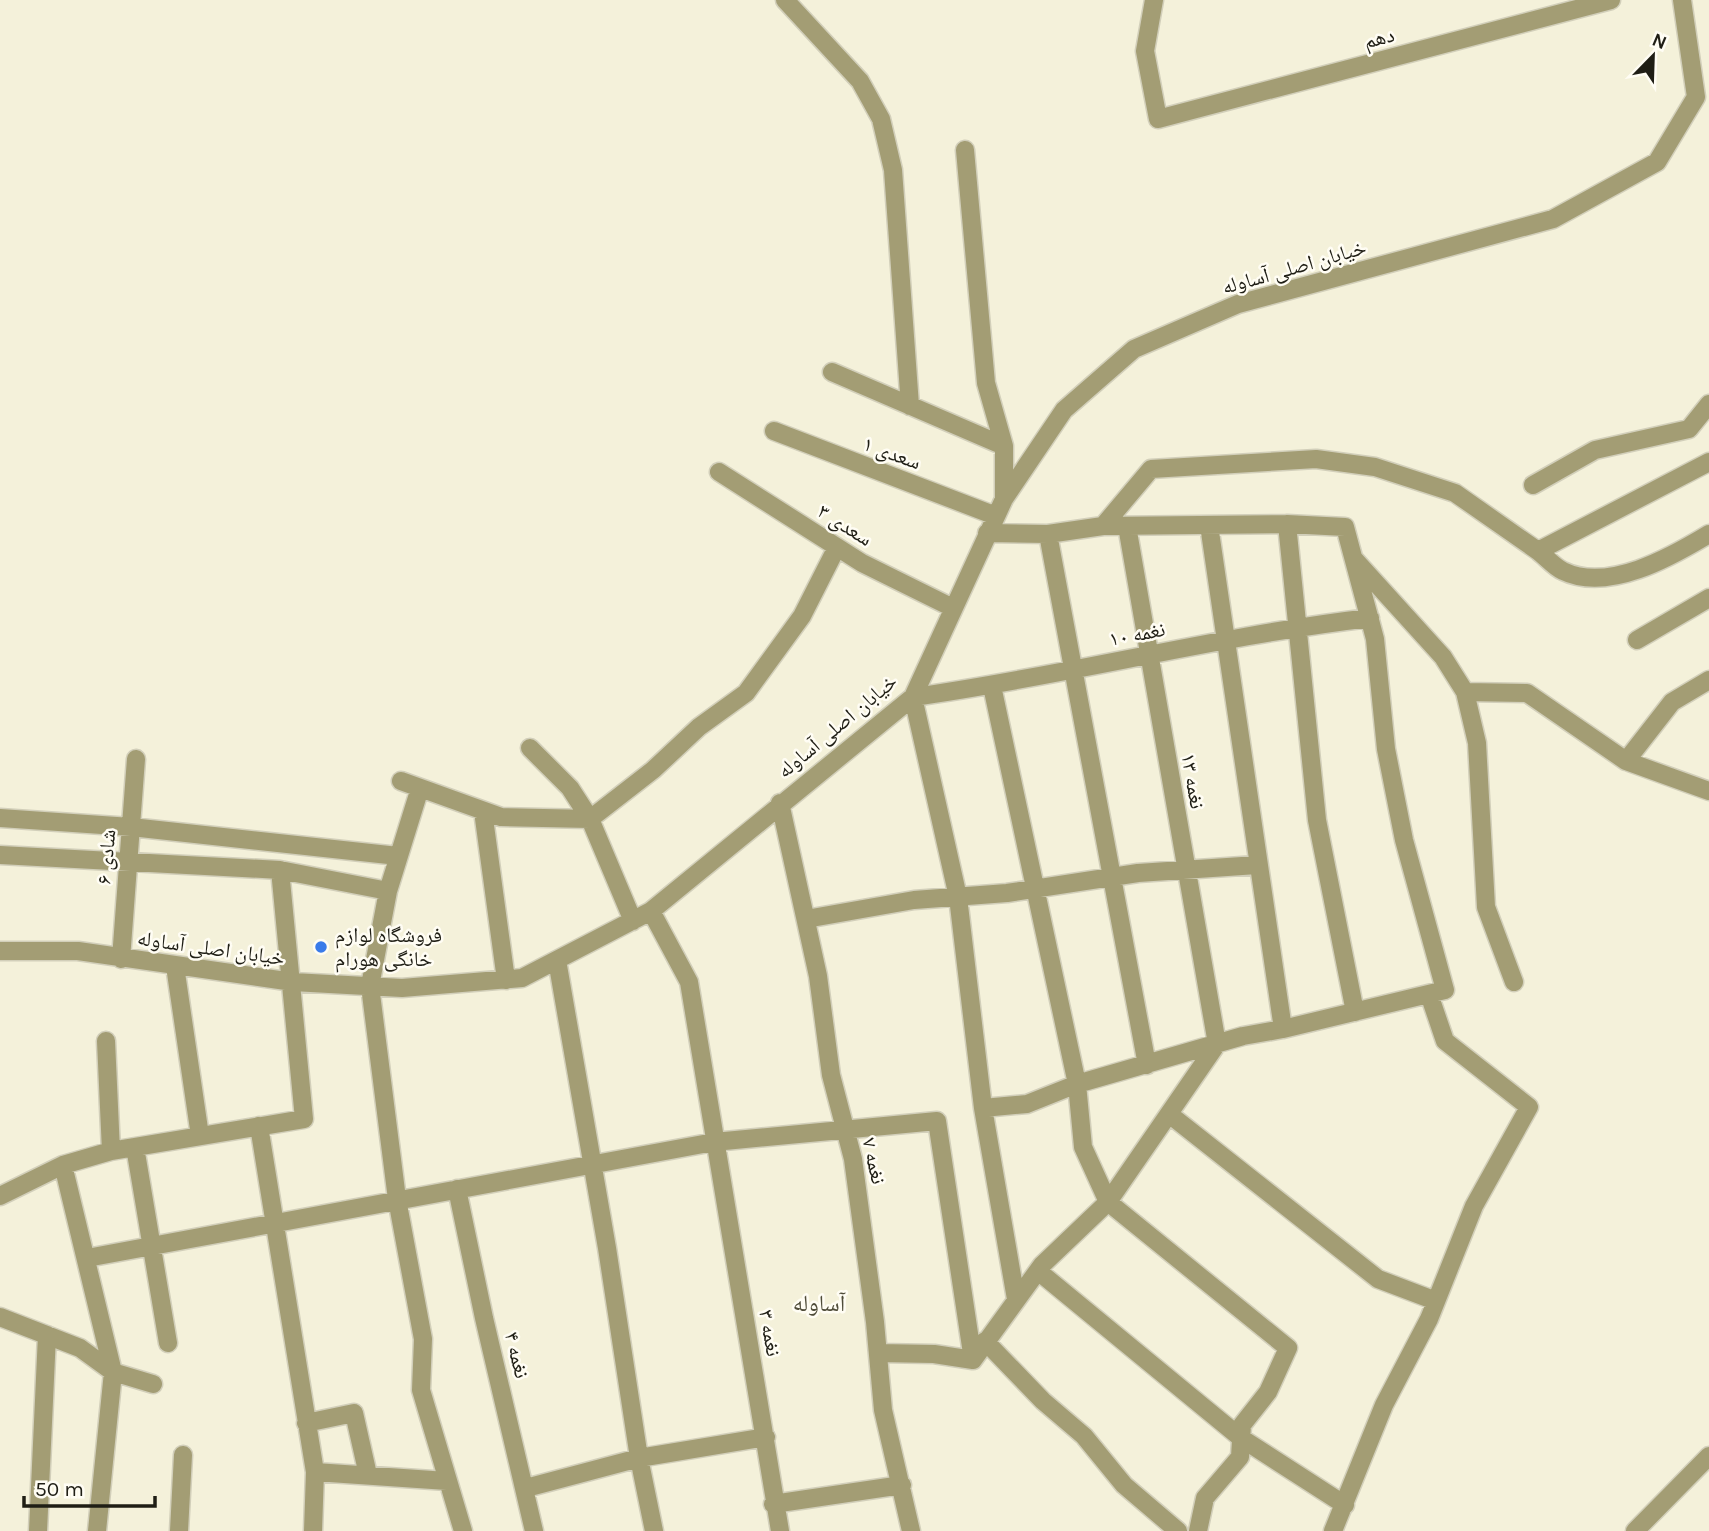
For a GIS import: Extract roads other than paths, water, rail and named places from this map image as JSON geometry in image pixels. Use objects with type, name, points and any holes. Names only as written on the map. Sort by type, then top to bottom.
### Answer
[{"type":"street","points":[[785,0],[860,81],[881,119],[893,170],[911,406]]},
{"type":"street","name":"دهم","points":[[1154,0],[1145,51],[1158,119],[1586,4],[1611,0]]},
{"type":"street","name":"خیابان اصلی آساوله","points":[[0,951],[78,951],[293,982],[402,988],[522,978],[651,911],[913,697],[1004,499],[1065,410],[1134,349],[1238,304],[1553,219],[1657,162],[1696,97],[1682,0]]},
{"type":"street","points":[[965,150],[986,383],[1004,446],[1004,499]]},
{"type":"street","points":[[832,372],[1004,446]]},
{"type":"street","points":[[1533,485],[1595,450],[1689,429],[1709,404]]},
{"type":"street","name":"سعدی ۱","points":[[774,431],[996,516]]},
{"type":"street","points":[[1103,526],[1150,469],[1316,458],[1375,467],[1455,493],[1562,571],[1586,579],[1634,571],[1673,555],[1709,534]]},
{"type":"street","points":[[1538,551],[1709,462]]},
{"type":"street","name":"سعدی ۳","points":[[719,472],[837,547],[953,608]]},
{"type":"street","points":[[983,1108],[1027,1104],[1077,1084],[1217,1044],[1445,990],[1401,827],[1387,749],[1370,618],[1345,527],[1287,524],[1103,526],[1048,534],[987,533]]},
{"type":"street","points":[[1287,524],[1317,820],[1355,1012]]},
{"type":"street","points":[[1209,525],[1283,1029]]},
{"type":"street","name":"نغمه ۱۳","points":[[1127,526],[1147,655],[1217,1044]]},
{"type":"street","points":[[1048,534],[1147,1065]]},
{"type":"street","points":[[401,781],[501,817],[590,819],[653,770],[699,727],[746,694],[802,616],[837,547]]},
{"type":"street","points":[[1354,559],[1443,657],[1465,692],[1477,743],[1486,907],[1514,982]]},
{"type":"street","points":[[1637,640],[1709,598]]},
{"type":"street","name":"نغمه ۱۰","points":[[913,697],[992,685],[1298,626],[1370,618]]},
{"type":"street","points":[[1626,761],[1672,702],[1709,680]]},
{"type":"street","points":[[992,685],[1077,1084],[1083,1147],[1108,1202],[1289,1348],[1268,1392],[1242,1425],[1240,1457],[1205,1498],[1198,1531]]},
{"type":"street","points":[[1465,692],[1528,693],[1626,761],[1709,791]]},
{"type":"street","points":[[913,697],[958,897],[983,1108],[1016,1299]]},
{"type":"street","points":[[530,748],[570,788],[590,819],[633,921]]},
{"type":"street","name":"شادی ۶","points":[[121,959],[136,759]]},
{"type":"street","points":[[420,788],[388,891],[370,986],[397,1199],[423,1339],[421,1390],[463,1531]]},
{"type":"street","name":"نغمه ۷","points":[[780,803],[818,976],[831,1075],[843,1130],[853,1159],[879,1353],[883,1410],[911,1531]]},
{"type":"street","points":[[484,811],[506,980]]},
{"type":"street","points":[[0,818],[131,827],[398,856]]},
{"type":"street","points":[[0,855],[280,870],[388,891]]},
{"type":"street","points":[[806,919],[914,901],[1034,888],[1112,876],[1257,866]]},
{"type":"street","points":[[0,1196],[63,1165],[111,1151],[304,1119],[293,982],[280,870]]},
{"type":"street","points":[[651,911],[689,982],[714,1142]]},
{"type":"street","points":[[557,960],[607,1248],[639,1458],[654,1531]]},
{"type":"street","points":[[175,966],[200,1136]]},
{"type":"street","points":[[1333,1531],[1384,1405],[1436,1301],[1474,1206],[1530,1107],[1445,1041],[1429,995]]},
{"type":"street","points":[[106,1041],[111,1151]]},
{"type":"street","points":[[974,1360],[985,1341],[1038,1271],[1081,1225],[1108,1202],[1217,1044]]},
{"type":"street","points":[[1169,1114],[1378,1279],[1436,1301]]},
{"type":"street","points":[[87,1258],[714,1142],[937,1121],[974,1360]]},
{"type":"street","points":[[259,1126],[315,1472],[313,1531]]},
{"type":"street","name":"نغمه ۳","points":[[714,1142],[766,1437],[773,1504],[780,1531]]},
{"type":"street","points":[[135,1147],[168,1343]]},
{"type":"street","points":[[63,1165],[113,1373],[97,1531]]},
{"type":"street","name":"نغمه ۴","points":[[457,1189],[534,1531]]},
{"type":"street","points":[[1038,1271],[1241,1438],[1345,1505]]},
{"type":"street","points":[[0,1317],[80,1348],[113,1373],[153,1384]]},
{"type":"street","points":[[38,1531],[47,1335]]},
{"type":"street","points":[[985,1341],[1043,1401],[1084,1436],[1124,1485],[1178,1531]]},
{"type":"street","points":[[879,1353],[934,1354],[974,1360]]},
{"type":"street","points":[[306,1423],[354,1413],[368,1475]]},
{"type":"street","points":[[526,1488],[639,1458],[766,1437]]},
{"type":"street","points":[[178,1531],[183,1455]]},
{"type":"street","points":[[1635,1531],[1709,1456]]},
{"type":"street","points":[[315,1472],[447,1481]]},
{"type":"street","points":[[773,1504],[902,1485]]},
{"type":"place","name":"فروشگاه لوازم خانگی هورام","points":[[321,947]]},
{"type":"district","name":"آساوله","points":[[819,1303]]}]
